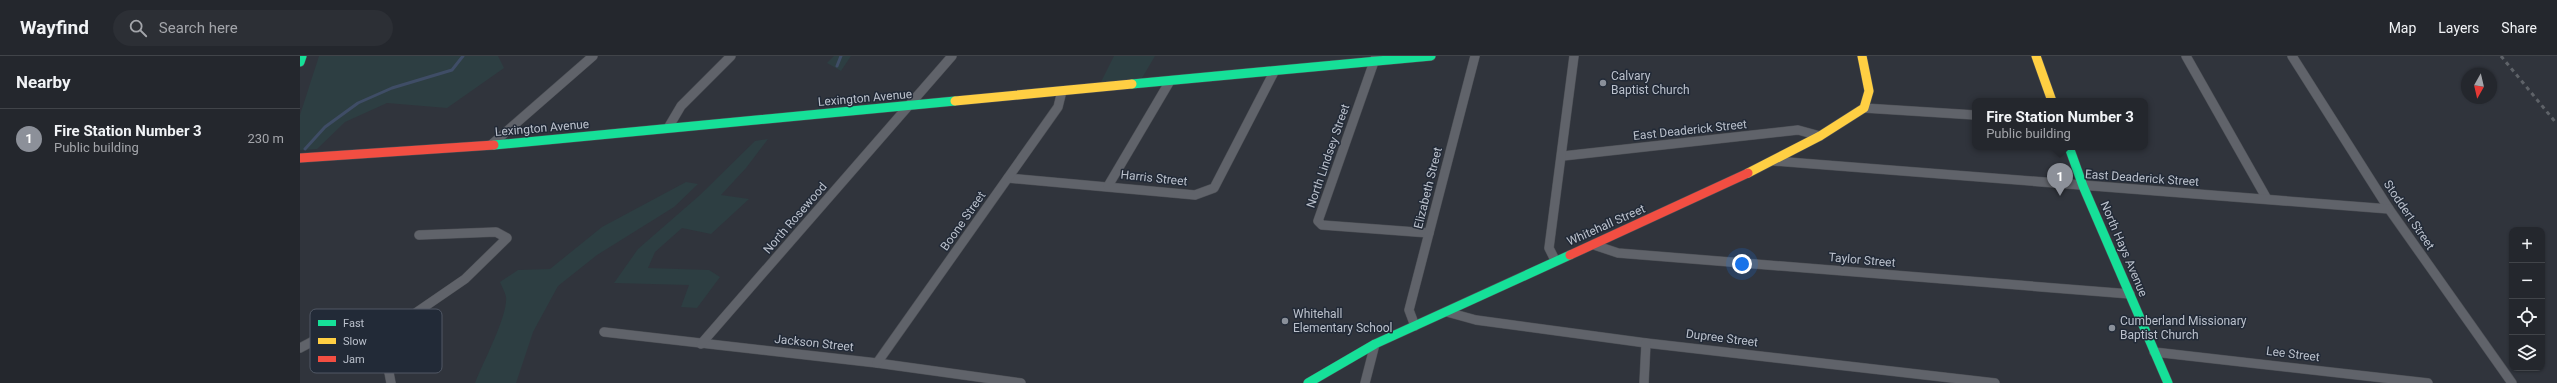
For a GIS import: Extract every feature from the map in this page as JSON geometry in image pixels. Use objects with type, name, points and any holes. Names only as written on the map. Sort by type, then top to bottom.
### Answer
[{"type":"street","points":[[300,62],[302,56]]},
{"type":"street","points":[[491,145],[593,56]]},
{"type":"street","points":[[668,128],[680,106],[731,56]]},
{"type":"street","name":"North Rosewood","points":[[701,344],[952,56]]},
{"type":"street","name":"Lexington Avenue","points":[[300,158],[491,145],[1274,72],[1375,58],[1431,56]]},
{"type":"street","name":"Elizabeth Street","points":[[1415,326],[1409,310],[1475,56]]},
{"type":"street","points":[[1555,260],[1549,248],[1563,156],[1574,56]]},
{"type":"street","points":[[1862,56],[1869,91],[1864,108],[1972,115]]},
{"type":"street","points":[[2036,56],[2051,98]]},
{"type":"street","points":[[2186,56],[2267,199]]},
{"type":"street","name":"Stoddert Street","points":[[2292,56],[2389,209],[2512,383]]},
{"type":"street","name":"North Lindsey Street","points":[[1375,58],[1318,221],[1322,225],[1429,233]]},
{"type":"street","name":"Harris Street","points":[[1008,178],[1195,195],[1214,188],[1274,72]]},
{"type":"street","points":[[1108,186],[1170,81]]},
{"type":"street","name":"Boone Street","points":[[877,363],[1058,107],[1062,91]]},
{"type":"street","name":"Whitehall Street","points":[[1308,383],[1375,344],[1447,312],[1555,260],[1594,245],[1774,161],[1820,136],[1864,108]]},
{"type":"street","name":"East Deaderick Street","points":[[1563,156],[1798,130],[1820,136]]},
{"type":"street","name":"North Hays Avenue","points":[[2070,150],[2083,186],[2168,383]]},
{"type":"street","name":"East Deaderick Street","points":[[1774,161],[2389,209]]},
{"type":"street","points":[[419,235],[496,232],[507,238],[499,249],[466,277],[420,309]]},
{"type":"street","name":"Taylor Street","points":[[1594,245],[1618,253],[2130,294]]},
{"type":"street","name":"Dupree Street","points":[[1447,312],[1476,320],[1646,343],[1939,380],[1995,383]]},
{"type":"street","name":"Jackson Street","points":[[604,332],[877,363],[1021,383]]},
{"type":"street","points":[[300,348],[310,343]]},
{"type":"street","points":[[1644,383],[1646,343]]},
{"type":"street","points":[[1366,383],[1375,344]]},
{"type":"street","name":"Lee Street","points":[[2154,352],[2424,383]]},
{"type":"street","points":[[389,373],[391,383]]},
{"type":"shaded area","points":[[319,56],[498,56],[504,68],[447,108],[387,103],[345,122],[317,149],[300,150],[300,115]]},
{"type":"shaded area","points":[[834,56],[851,56],[841,71],[827,63]]},
{"type":"shaded area","points":[[1114,56],[1155,56],[1142,78],[1101,82]]},
{"type":"shaded area","points":[[768,139],[746,168],[721,195],[749,199],[711,234],[682,228],[655,252],[648,268],[709,270],[720,277],[697,308],[681,307],[689,285],[614,283],[638,249],[700,195],[755,141]]},
{"type":"shaded area","points":[[686,182],[698,184],[674,207],[597,255],[558,286],[533,332],[516,383],[475,383],[499,327],[506,305],[506,297],[500,282],[518,270],[550,269],[602,227]]},
{"type":"waterway","points":[[305,149],[325,127],[358,103],[392,88],[452,70],[463,56]]},
{"type":"waterway","points":[[837,66],[841,56]]},
{"type":"railway","points":[[2501,56],[2557,124]]},
{"type":"traffic: fast","points":[[300,62],[302,56]]},
{"type":"traffic: fast","points":[[1132,84],[1431,56]]},
{"type":"traffic: fast","points":[[494,145],[955,101]]},
{"type":"traffic: fast","points":[[2070,150],[2083,186],[2168,383]]},
{"type":"traffic: fast","points":[[1308,383],[1375,344],[1570,255]]},
{"type":"traffic: slow","points":[[1748,173],[1820,136],[1864,108],[1869,91],[1862,56]]},
{"type":"traffic: slow","points":[[2036,56],[2051,98]]},
{"type":"traffic: slow","points":[[955,101],[1132,84]]},
{"type":"traffic: jam","points":[[300,158],[494,145]]},
{"type":"traffic: jam","points":[[1570,255],[1748,173]]},
{"type":"place","name":"Calvary Baptist Church","points":[[1603,83]]},
{"type":"place","name":"Fire Station Number 3","points":[[2060,196]]},
{"type":"place","name":"Whitehall Elementary School","points":[[1285,321]]},
{"type":"place","name":"Cumberland Missionary Baptist Church","points":[[2112,328]]}]
